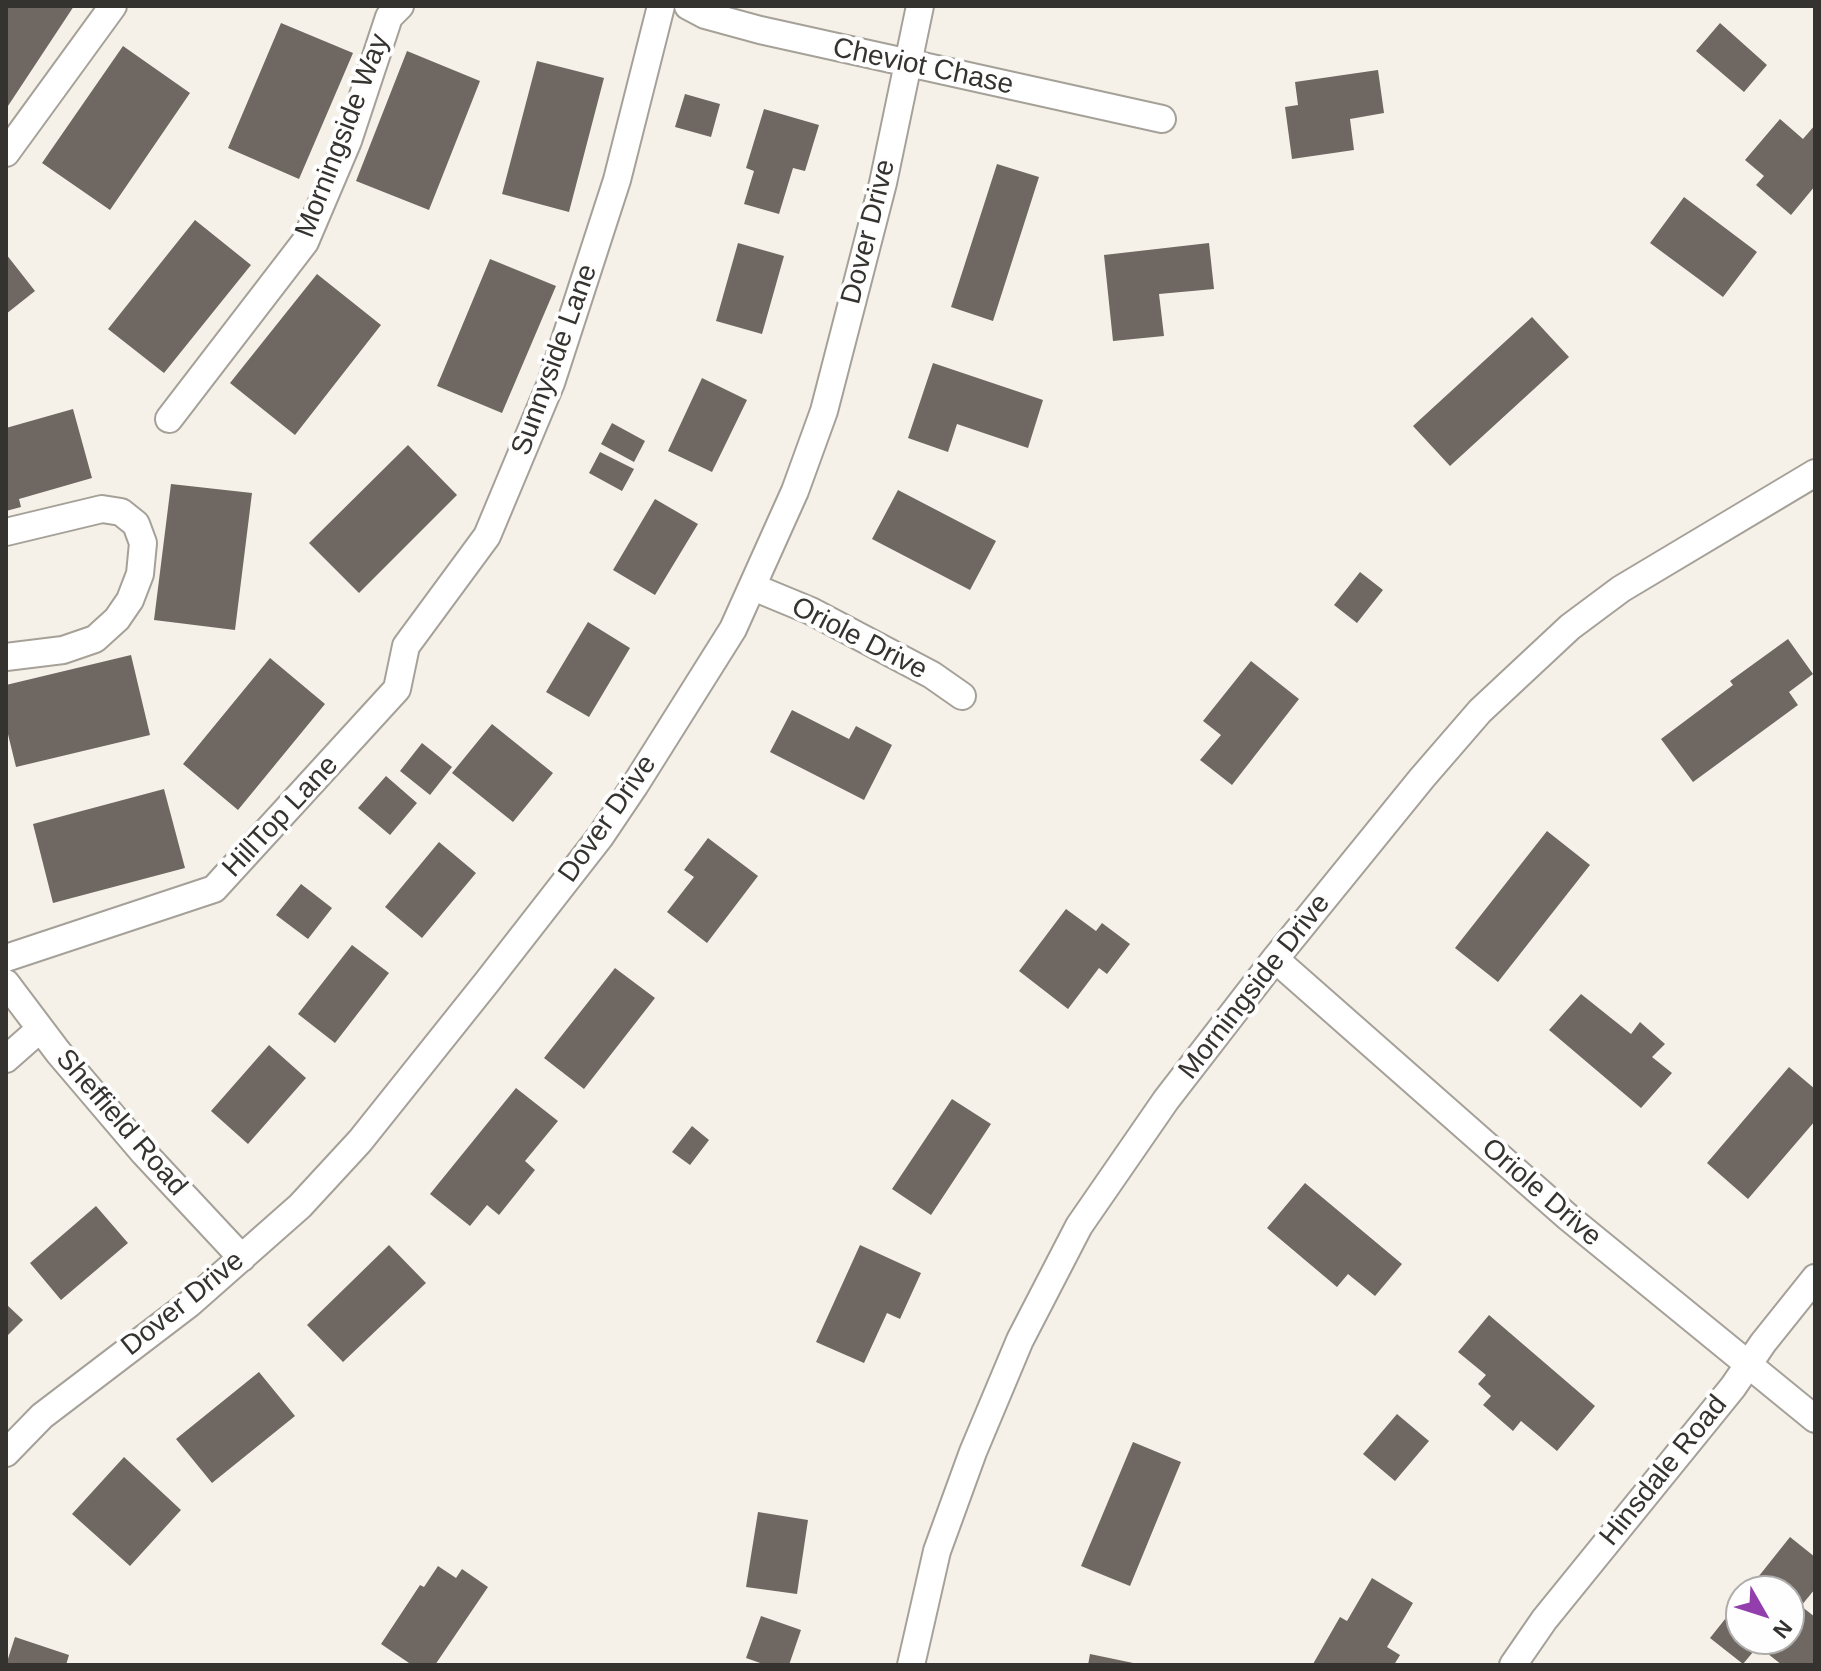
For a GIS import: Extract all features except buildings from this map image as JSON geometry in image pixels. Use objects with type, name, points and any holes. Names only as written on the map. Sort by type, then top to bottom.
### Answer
[{"type":"street","points":[[6,153],[113,6]]},
{"type":"street","name":"Morningside Way","points":[[169,419],[305,242],[348,141],[389,17],[400,6]]},
{"type":"street","name":"Sunnyside Lane","points":[[397,689],[406,646],[487,536],[551,383],[617,180],[661,6]]},
{"type":"street","name":"Dover Drive","points":[[6,1453],[42,1416],[189,1304],[242,1258],[300,1206],[360,1141],[600,837],[733,629],[795,491],[824,411],[883,183],[920,6]]},
{"type":"street","name":"Cheviot Chase","points":[[692,7],[705,15],[760,30],[1162,119]]},
{"type":"street","name":"Morningside Drive","points":[[911,1665],[937,1551],[973,1452],[1020,1340],[1079,1226],[1166,1100],[1275,959],[1480,711],[1570,627],[1621,589],[1815,473]]},
{"type":"street","points":[[6,532],[102,509],[121,512],[136,524],[143,543],[140,574],[130,600],[117,619],[95,639],[63,650],[6,657]]},
{"type":"street","name":"Oriole Drive","points":[[753,587],[811,611],[932,675],[962,696]]},
{"type":"street","name":"HillTop Lane","points":[[6,958],[214,889],[397,689]]},
{"type":"street","name":"Oriole Drive","points":[[1275,959],[1569,1218],[1815,1419]]},
{"type":"street","name":"Sheffield Road","points":[[6,983],[40,1029],[144,1153],[242,1258]]},
{"type":"street","points":[[6,1059],[40,1029]]},
{"type":"street","name":"Hinsdale Road","points":[[1513,1665],[1553,1608],[1815,1278]]}]
